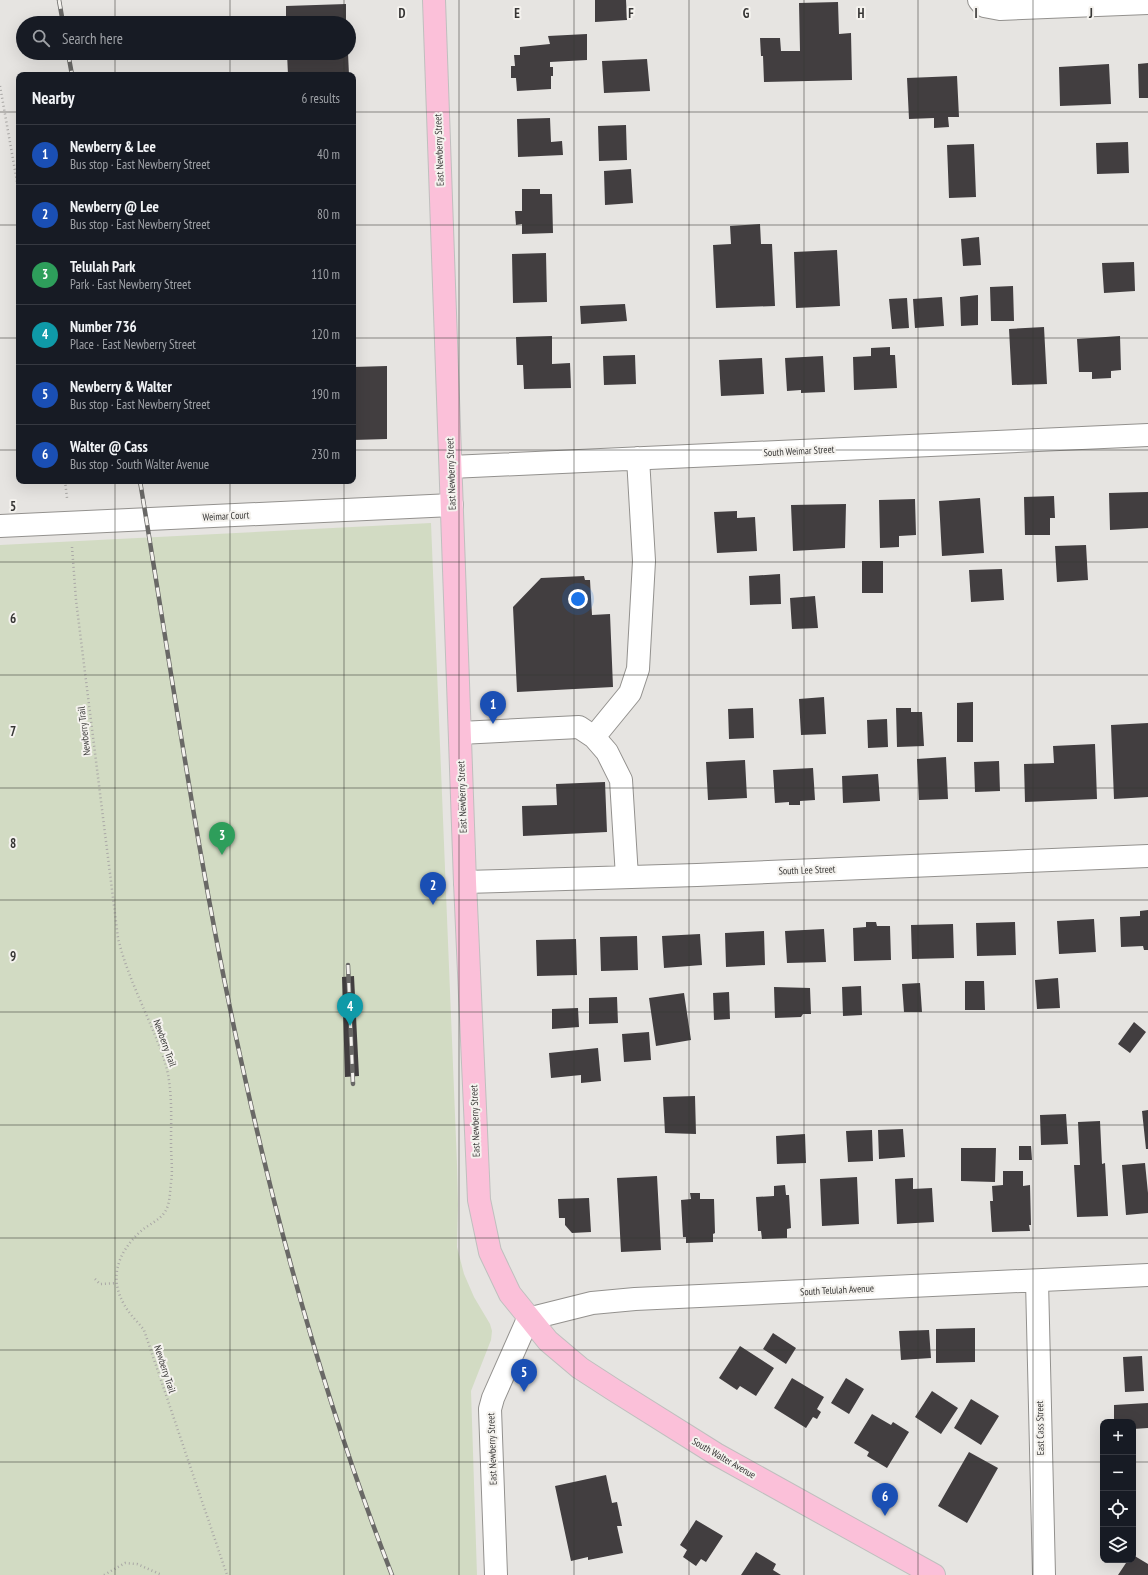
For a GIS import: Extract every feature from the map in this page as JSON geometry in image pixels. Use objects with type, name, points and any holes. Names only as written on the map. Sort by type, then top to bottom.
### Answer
[{"type":"main road","name":"East Newberry Street","points":[[434,0],[460,733],[479,1200],[490,1252],[510,1294],[528,1319]]},
{"type":"main road","name":"South Walter Avenue","points":[[528,1319],[548,1342],[580,1368],[620,1394],[716,1454],[934,1575]]},
{"type":"street","points":[[979,0],[984,6],[1000,9],[1148,3]]},
{"type":"street","name":"South Weimar Street","points":[[451,467],[1148,435]]},
{"type":"street","points":[[594,737],[630,693],[638,669],[644,561],[638,458]]},
{"type":"street","name":"Weimar Court","points":[[0,526],[452,505]]},
{"type":"street","points":[[460,733],[579,727],[594,737],[607,752],[621,780],[627,877]]},
{"type":"street","name":"South Lee Street","points":[[466,882],[1148,856]]},
{"type":"street","name":"South Telulah Avenue","points":[[528,1319],[592,1303],[635,1298],[1148,1275]]},
{"type":"street","name":"East Cass Street","points":[[1037,1281],[1044,1575]]},
{"type":"street","name":"East Newberry Street","points":[[496,1575],[490,1409],[493,1398],[528,1319]]},
{"type":"path","points":[[0,86],[16,175]]},
{"type":"path","name":"Newberry Trail","points":[[65,484],[76,600],[118,938],[123,957],[164,1060],[169,1079],[171,1100],[171,1181],[167,1209],[159,1219],[142,1230],[128,1244],[119,1259],[116,1274],[117,1283],[120,1296],[126,1308],[144,1330],[226,1575]]},
{"type":"path","points":[[95,1279],[100,1284],[117,1283]]},
{"type":"path","points":[[104,1575],[125,1564],[137,1564],[162,1575]]},
{"type":"green space","points":[[431,523],[457,1164],[457,1247],[464,1274],[474,1297],[490,1324],[492,1331],[491,1340],[471,1391],[477,1575],[0,1575],[0,545]]},
{"type":"building","points":[[595,0],[626,0],[627,20],[595,22]]},
{"type":"building","points":[[838,2],[839,34],[851,33],[852,80],[764,82],[763,56],[761,56],[760,38],[780,38],[781,51],[800,51],[799,3]]},
{"type":"building","points":[[346,4],[346,16],[286,16],[286,6]]},
{"type":"building","points":[[587,34],[587,60],[550,62],[550,67],[553,67],[551,89],[517,91],[516,78],[511,78],[511,66],[515,66],[514,55],[520,55],[520,47],[550,44],[548,36]]},
{"type":"building","points":[[647,59],[650,91],[604,93],[602,61]]},
{"type":"building","points":[[287,60],[348,60],[349,72],[288,72]]},
{"type":"building","points":[[1148,63],[1148,98],[1139,98],[1138,64]]},
{"type":"building","points":[[1109,64],[1111,104],[1060,106],[1059,67]]},
{"type":"building","points":[[957,76],[959,117],[948,117],[949,127],[934,128],[934,118],[909,119],[907,78]]},
{"type":"building","points":[[550,118],[551,142],[562,141],[563,155],[518,157],[517,119]]},
{"type":"building","points":[[626,125],[627,160],[599,161],[598,126]]},
{"type":"building","points":[[1128,142],[1129,173],[1097,174],[1096,143]]},
{"type":"building","points":[[974,144],[976,197],[949,198],[947,145]]},
{"type":"building","points":[[631,169],[633,203],[605,205],[604,171]]},
{"type":"building","points":[[522,189],[540,189],[540,194],[552,194],[553,233],[522,234],[522,224],[516,225],[515,211],[522,211]]},
{"type":"building","points":[[760,224],[761,244],[772,244],[775,306],[716,308],[713,245],[731,244],[730,226]]},
{"type":"building","points":[[979,237],[981,265],[963,266],[961,239]]},
{"type":"building","points":[[837,250],[840,306],[796,308],[794,252]]},
{"type":"building","points":[[546,253],[547,302],[513,303],[512,254]]},
{"type":"building","points":[[1134,262],[1135,291],[1104,293],[1102,263]]},
{"type":"building","points":[[1013,286],[1014,321],[991,321],[990,287]]},
{"type":"building","points":[[978,295],[978,325],[961,326],[960,297]]},
{"type":"building","points":[[942,297],[944,326],[915,328],[913,299]]},
{"type":"building","points":[[907,298],[909,328],[892,329],[889,299]]},
{"type":"building","points":[[625,304],[627,321],[581,324],[580,306]]},
{"type":"building","points":[[1044,327],[1047,384],[1012,385],[1009,329]]},
{"type":"building","points":[[552,336],[552,364],[570,363],[571,388],[524,389],[523,365],[517,365],[516,337]]},
{"type":"building","points":[[1120,336],[1121,370],[1111,371],[1111,378],[1092,379],[1092,372],[1079,372],[1077,339]]},
{"type":"building","points":[[890,347],[890,355],[895,355],[897,388],[854,390],[853,357],[871,356],[871,348]]},
{"type":"building","points":[[635,355],[636,384],[604,385],[603,356]]},
{"type":"building","points":[[823,356],[825,392],[801,393],[801,390],[787,391],[785,358]]},
{"type":"building","points":[[762,358],[764,394],[721,396],[719,360]]},
{"type":"building","points":[[387,366],[387,439],[356,440],[356,367]]},
{"type":"building","points":[[1148,492],[1148,528],[1110,530],[1109,493]]},
{"type":"building","points":[[1054,496],[1055,518],[1050,518],[1050,535],[1025,535],[1024,497]]},
{"type":"building","points":[[980,498],[984,553],[942,556],[939,501]]},
{"type":"building","points":[[915,499],[916,535],[899,536],[899,547],[880,548],[879,500]]},
{"type":"building","points":[[846,504],[845,548],[793,551],[791,505]]},
{"type":"building","points":[[737,511],[737,518],[755,517],[757,551],[717,553],[714,512]]},
{"type":"building","points":[[1086,545],[1088,580],[1057,582],[1055,546]]},
{"type":"building","points":[[862,561],[883,561],[883,593],[862,593]]},
{"type":"building","points":[[1002,569],[1004,600],[971,602],[969,570]]},
{"type":"building","points":[[780,574],[781,604],[750,605],[749,576]]},
{"type":"building","points":[[584,576],[585,580],[590,580],[592,615],[610,614],[613,687],[517,692],[513,607],[541,578]]},
{"type":"building","points":[[815,596],[818,628],[792,629],[790,598]]},
{"type":"building","points":[[824,697],[826,734],[801,735],[799,699]]},
{"type":"building","points":[[973,702],[973,742],[957,742],[957,703]]},
{"type":"building","points":[[753,708],[754,738],[729,739],[728,709]]},
{"type":"building","points":[[896,708],[911,708],[911,712],[922,712],[924,746],[897,747]]},
{"type":"building","points":[[887,719],[888,747],[868,748],[867,720]]},
{"type":"building","points":[[1148,723],[1148,797],[1114,799],[1111,725]]},
{"type":"building","points":[[1095,744],[1097,799],[1025,802],[1024,764],[1054,763],[1053,746]]},
{"type":"building","points":[[946,757],[948,799],[919,800],[917,759]]},
{"type":"building","points":[[745,760],[747,798],[708,800],[706,762]]},
{"type":"building","points":[[999,761],[1000,791],[975,792],[974,762]]},
{"type":"building","points":[[813,768],[815,800],[800,801],[800,805],[789,805],[789,802],[775,803],[773,770]]},
{"type":"building","points":[[878,774],[880,801],[843,803],[842,776]]},
{"type":"building","points":[[605,782],[607,832],[523,836],[522,806],[557,805],[556,784]]},
{"type":"building","points":[[1148,910],[1148,950],[1144,950],[1143,946],[1121,947],[1120,917],[1140,916],[1140,911]]},
{"type":"building","points":[[1094,919],[1096,952],[1059,954],[1057,921]]},
{"type":"building","points":[[866,922],[876,922],[877,926],[890,926],[891,960],[854,961],[853,928],[866,927]]},
{"type":"building","points":[[1015,922],[1016,955],[977,956],[976,923]]},
{"type":"building","points":[[953,924],[954,958],[912,959],[911,925]]},
{"type":"building","points":[[824,929],[826,962],[787,963],[785,931]]},
{"type":"building","points":[[764,931],[765,965],[726,967],[725,933]]},
{"type":"building","points":[[700,934],[702,965],[664,968],[662,936]]},
{"type":"building","points":[[637,936],[638,970],[601,971],[600,937]]},
{"type":"building","points":[[576,939],[577,975],[537,976],[536,940]]},
{"type":"building","points":[[354,976],[359,1076],[345,1077],[342,977]]},
{"type":"building","points":[[1058,978],[1060,1008],[1037,1009],[1035,980]]},
{"type":"building","points":[[965,981],[984,981],[985,1010],[965,1010]]},
{"type":"building","points":[[920,983],[922,1012],[904,1012],[902,984]]},
{"type":"building","points":[[861,986],[862,1015],[843,1016],[842,987]]},
{"type":"building","points":[[774,987],[810,988],[811,1014],[803,1014],[801,1017],[775,1018]]},
{"type":"building","points":[[729,992],[730,1019],[714,1020],[713,993]]},
{"type":"building","points":[[684,993],[691,1040],[656,1046],[649,998]]},
{"type":"building","points":[[617,997],[618,1023],[589,1024],[589,998]]},
{"type":"building","points":[[578,1008],[579,1027],[552,1029],[552,1009]]},
{"type":"building","points":[[1134,1022],[1146,1032],[1130,1053],[1118,1044]]},
{"type":"building","points":[[649,1032],[651,1060],[624,1062],[622,1034]]},
{"type":"building","points":[[598,1048],[601,1081],[581,1083],[581,1075],[551,1078],[549,1053]]},
{"type":"building","points":[[695,1096],[696,1134],[665,1133],[663,1097]]},
{"type":"building","points":[[1148,1110],[1148,1149],[1146,1149],[1142,1111]]},
{"type":"building","points":[[1066,1114],[1068,1144],[1041,1145],[1040,1115]]},
{"type":"building","points":[[1100,1121],[1102,1164],[1105,1163],[1108,1216],[1077,1217],[1074,1165],[1080,1165],[1078,1122]]},
{"type":"building","points":[[903,1129],[905,1157],[879,1159],[878,1130]]},
{"type":"building","points":[[872,1130],[873,1161],[848,1162],[846,1131]]},
{"type":"building","points":[[805,1134],[806,1163],[777,1164],[776,1136]]},
{"type":"building","points":[[1019,1146],[1031,1146],[1032,1160],[1019,1160]]},
{"type":"building","points":[[961,1148],[996,1148],[995,1182],[961,1181]]},
{"type":"building","points":[[1145,1163],[1148,1213],[1126,1215],[1122,1165]]},
{"type":"building","points":[[1003,1171],[1023,1171],[1023,1186],[1030,1185],[1030,1231],[992,1232],[990,1201],[993,1201],[992,1186],[1003,1185]]},
{"type":"building","points":[[657,1176],[661,1250],[621,1252],[617,1178]]},
{"type":"building","points":[[857,1177],[859,1224],[822,1226],[820,1179]]},
{"type":"building","points":[[913,1178],[913,1189],[932,1188],[934,1222],[897,1224],[895,1179]]},
{"type":"building","points":[[785,1185],[786,1195],[789,1195],[791,1228],[787,1229],[787,1238],[762,1239],[761,1231],[758,1231],[756,1197],[774,1196],[774,1186]]},
{"type":"building","points":[[690,1193],[700,1193],[700,1199],[714,1199],[715,1233],[713,1234],[713,1242],[686,1243],[686,1237],[683,1237],[681,1200],[691,1199]]},
{"type":"building","points":[[589,1198],[591,1232],[572,1233],[565,1225],[565,1218],[559,1218],[558,1199]]},
{"type":"building","points":[[975,1328],[975,1362],[936,1363],[936,1329]]},
{"type":"building","points":[[929,1330],[931,1358],[901,1360],[899,1331]]},
{"type":"building","points":[[773,1333],[796,1348],[786,1364],[763,1349]]},
{"type":"building","points":[[740,1346],[774,1368],[756,1396],[740,1386],[737,1390],[719,1378]]},
{"type":"building","points":[[1142,1356],[1144,1391],[1125,1392],[1123,1357]]},
{"type":"building","points":[[792,1378],[824,1397],[817,1409],[821,1412],[817,1419],[813,1417],[806,1428],[774,1408]]},
{"type":"building","points":[[846,1378],[864,1389],[849,1414],[831,1403]]},
{"type":"building","points":[[932,1391],[958,1408],[941,1434],[915,1417]]},
{"type":"building","points":[[971,1399],[999,1416],[981,1445],[954,1428]]},
{"type":"building","points":[[1148,1403],[1148,1428],[1136,1429],[1136,1419],[1114,1419],[1114,1405]]},
{"type":"building","points":[[872,1414],[891,1425],[893,1422],[909,1432],[887,1468],[867,1456],[869,1452],[854,1443]]},
{"type":"building","points":[[969,1452],[998,1468],[967,1523],[938,1506]]},
{"type":"building","points":[[606,1475],[612,1503],[617,1502],[622,1526],[617,1526],[623,1553],[588,1560],[588,1557],[571,1561],[555,1486]]},
{"type":"building","points":[[696,1520],[723,1536],[706,1562],[701,1559],[696,1566],[683,1557],[687,1550],[680,1545]]},
{"type":"building","points":[[756,1552],[776,1564],[773,1570],[781,1575],[741,1575]]},
{"type":"building","points":[[1136,1557],[1148,1564],[1148,1575],[1118,1575],[1126,1563],[1136,1563]]},
{"type":"railway","points":[[59,0],[62,16]]},
{"type":"railway","points":[[69,60],[71,72]]},
{"type":"railway","points":[[140,484],[199,844],[226,988],[256,1126],[271,1191],[306,1320],[346,1449],[392,1575]]},
{"type":"railway","points":[[348,965],[353,1084]]},
{"type":"place","name":"Newberry & Lee","points":[[493,724]]},
{"type":"place","name":"Telulah Park","points":[[222,855]]},
{"type":"place","name":"Newberry @ Lee","points":[[433,905]]},
{"type":"place","name":"Number 736","points":[[350,1026]]},
{"type":"place","name":"Newberry & Walter","points":[[524,1392]]},
{"type":"place","name":"Walter @ Cass","points":[[885,1516]]}]
